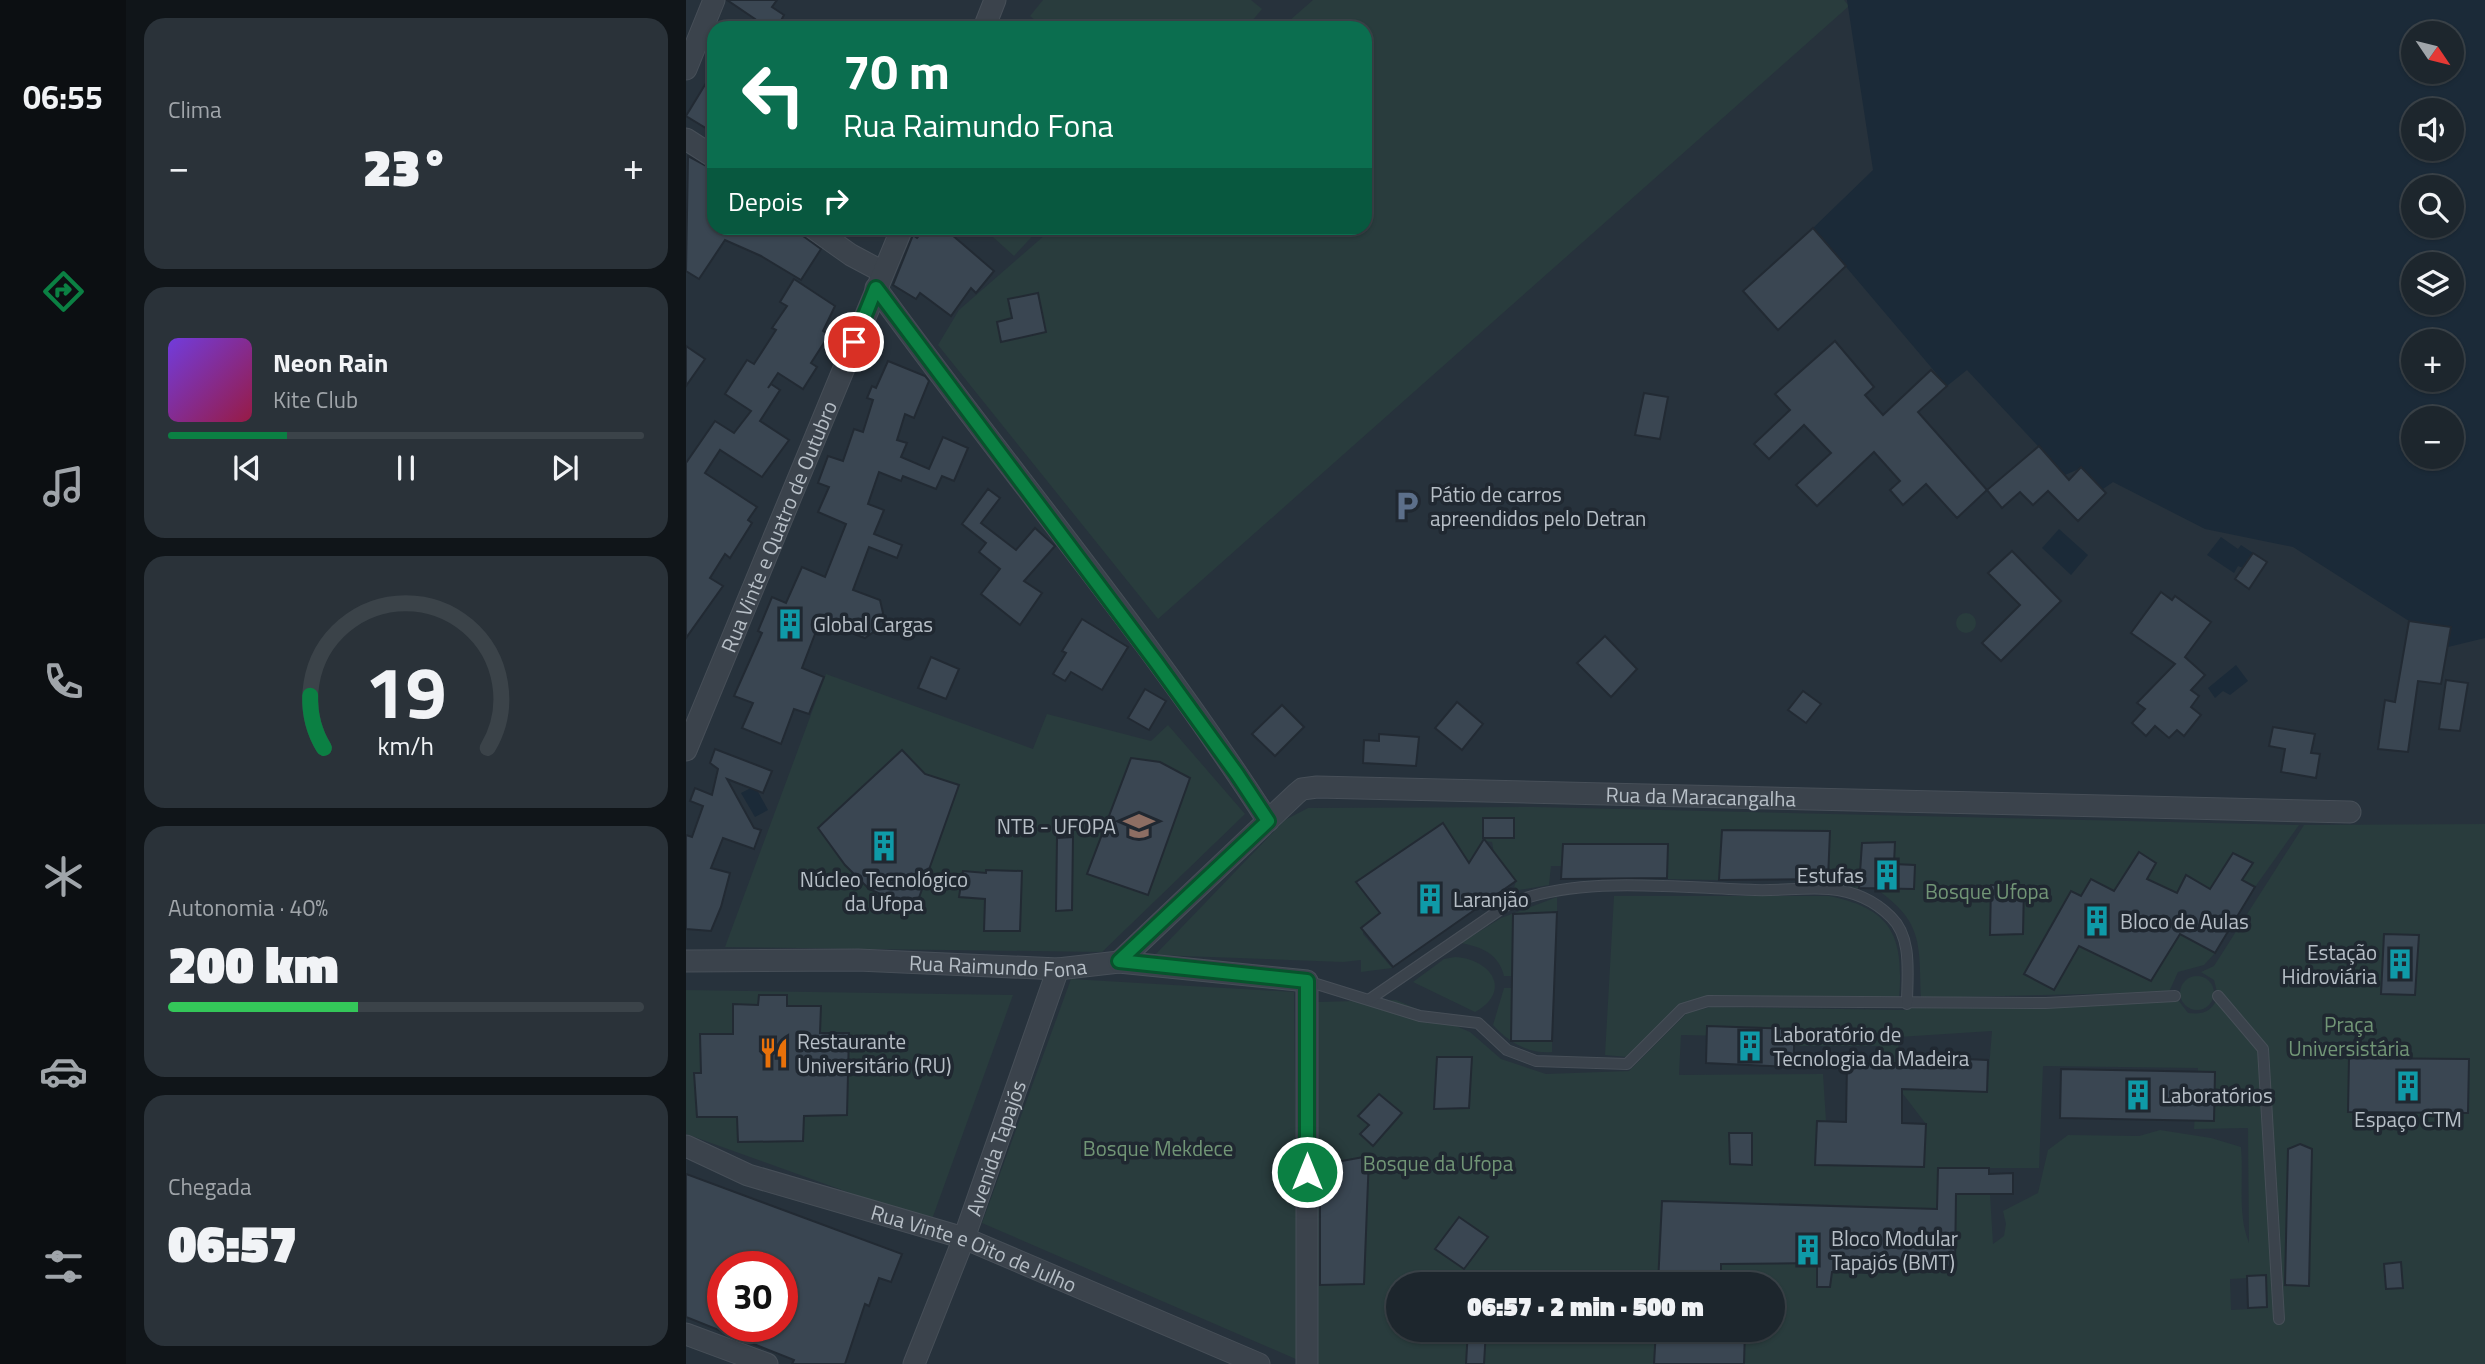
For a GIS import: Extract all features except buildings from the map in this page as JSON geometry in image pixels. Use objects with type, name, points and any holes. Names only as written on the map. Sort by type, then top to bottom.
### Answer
[{"type":"street","points":[[686,69],[715,0]]},
{"type":"street","points":[[987,21],[995,0]]},
{"type":"street","points":[[686,139],[707,152]]},
{"type":"street","points":[[823,235],[851,254],[880,280],[962,406],[1131,628],[1268,821]]},
{"type":"street","name":"Rua Vinte e Quatro de Outubro","points":[[686,750],[899,235]]},
{"type":"street","name":"Rua da Maracangalha","points":[[1119,961],[1302,789],[1329,786],[2350,812]]},
{"type":"street","name":"Rua Raimundo Fona","points":[[686,961],[859,960],[1058,969],[1119,961],[1307,981]]},
{"type":"street","name":"Avenida Tapajós","points":[[914,1364],[964,1238],[1058,969]]},
{"type":"street","points":[[1307,981],[1307,1364]]},
{"type":"street","name":"Rua Vinte e Oito de Julho","points":[[686,1146],[748,1175],[964,1238],[1259,1364]]},
{"type":"street","points":[[686,1334],[767,1364]]},
{"type":"lane","points":[[1370,999],[1507,905],[1526,896],[1550,890],[1625,887],[1829,889],[1864,898],[1892,918],[1904,938],[1907,1004]]},
{"type":"lane","points":[[1307,981],[1420,1016],[1478,1023],[1507,1051],[1536,1061],[1627,1064],[1682,1009],[1708,1001],[2046,1003],[2175,996]]},
{"type":"lane","points":[[2218,996],[2263,1049],[2279,1319]]},
{"type":"green space","points":[[1043,0],[1251,0],[1262,9],[1252,21],[1036,21],[1030,16]]},
{"type":"green space","points":[[1313,0],[1844,0],[1849,6],[1158,619],[938,345],[959,310],[1045,235],[1372,235],[1372,21],[1289,21]]},
{"type":"green space","points":[[991,235],[1034,235],[1014,256]]},
{"type":"green space","points":[[1966,613],[1973,616],[1976,623],[1973,630],[1966,633],[1959,630],[1956,623],[1959,616]]},
{"type":"green space","points":[[826,674],[1033,749],[1047,714],[1151,741],[1168,725],[1245,814],[1102,952],[725,947]]},
{"type":"green space","name":"Bosque Ufopa","points":[[1534,807],[2299,825],[2255,887],[2242,880],[2253,863],[2233,853],[2210,889],[2187,875],[2177,893],[2145,882],[2156,863],[2139,852],[2114,891],[2091,879],[2081,896],[2071,892],[2024,974],[2054,990],[2079,946],[2151,981],[2180,934],[2215,953],[2204,965],[2178,972],[2169,992],[1921,998],[1916,936],[1903,912],[1876,889],[1914,889],[1915,865],[1894,864],[1895,842],[1862,843],[1859,889],[1828,879],[1830,831],[1722,830],[1719,880],[1667,879],[1667,844],[1564,844],[1562,866],[1551,866],[1549,885],[1513,891],[1516,881],[1494,853],[1492,842],[1485,841],[1478,849],[1477,875],[1443,823],[1357,882],[1382,916],[1363,926],[1363,934],[1392,968],[1361,972],[1361,960],[1343,962],[1155,955],[1285,820],[1308,808]]},
{"type":"green space","points":[[2485,824],[2485,1364],[1316,1364],[1316,1002],[1396,1000],[1470,1032],[1501,1059],[1546,1074],[1629,1071],[1687,1013],[1711,1007],[1906,1010],[1907,1004],[2175,996],[2188,1013],[2199,1013],[2211,1008],[2218,996],[2214,980],[2201,972],[2214,966],[2304,825]],"holes":[[[1992,1031],[1987,1092],[1900,1090],[1926,1124],[1924,1167],[1816,1165],[1817,1122],[1826,1121],[1823,1074],[1679,1075],[1681,1035],[1779,1037],[1779,1046],[1880,1046],[1880,1073],[1897,1073],[1899,1037]],[[2043,1066],[2198,1068],[2194,1129],[2248,1128],[2249,1243],[2243,1220],[2241,1147],[2211,1138],[2160,1130],[2139,1136],[2068,1135],[2048,1150],[2038,1193],[2003,1211],[2006,1224],[2004,1236],[1993,1244],[1990,1194],[1938,1168],[2039,1168]],[[2249,1278],[2250,1309],[2231,1310],[2230,1279]]]},
{"type":"green space","points":[[1614,896],[1829,896],[1851,902],[1881,918],[1890,929],[1899,959],[1899,999],[1708,996],[1679,1005],[1627,1057],[1605,1055]]},
{"type":"green space","points":[[1557,897],[1557,912],[1513,914],[1513,976],[1504,976],[1498,962],[1488,953],[1461,943],[1501,918]]},
{"type":"green space","points":[[1455,957],[1479,963],[1493,977],[1493,995],[1487,1004],[1475,1012],[1413,982],[1444,959]]},
{"type":"green space","points":[[2197,976],[2209,981],[2214,993],[2209,1005],[2197,1010],[2185,1005],[2180,993],[2185,981]]},
{"type":"green space","name":"Bosque Mekdece","points":[[1071,979],[1294,992],[1298,1360],[982,1223]]},
{"type":"green space","points":[[1504,988],[1513,988],[1511,1040],[1552,1041],[1552,1052],[1535,1051],[1520,1046],[1505,1037],[1493,1025]]},
{"type":"green space","points":[[686,990],[1013,995],[931,1222],[686,1134]]},
{"type":"water","points":[[1847,0],[2485,0],[2485,638],[2448,647],[2451,627],[2409,621],[2293,547],[2205,529],[2113,482],[2103,489],[2081,468],[2065,475],[1967,370],[1947,386],[1813,228],[1873,170]]},
{"type":"water","points":[[2059,529],[2088,555],[2071,575],[2042,548]]},
{"type":"water","points":[[2221,537],[2238,549],[2241,545],[2253,553],[2243,568],[2238,566],[2234,573],[2207,555]]},
{"type":"water","points":[[2236,665],[2248,681],[2230,695],[2223,691],[2215,698],[2208,688]]},
{"type":"water","points":[[751,788],[757,790],[768,810],[755,817],[741,793]]},
{"type":"place","name":"Pátio de carros apreendidos pelo Detran","points":[[1407,506]]},
{"type":"place","name":"Global Cargas","points":[[790,624]]},
{"type":"place","name":"NTB - UFOPA","points":[[1139,826]]},
{"type":"place","name":"Núcleo Tecnológico da Ufopa","points":[[884,846]]},
{"type":"place","name":"Estufas","points":[[1887,875]]},
{"type":"place","name":"Laranjão","points":[[1430,899]]},
{"type":"place","name":"Bloco de Aulas","points":[[2097,921]]},
{"type":"place","name":"Estação Hidroviária","points":[[2400,964]]},
{"type":"place","name":"Laboratório de Tecnologia da Madeira","points":[[1750,1046]]},
{"type":"place","name":"Restaurante Universitário (RU)","points":[[774,1053]]},
{"type":"place","name":"Espaço CTM","points":[[2408,1086]]},
{"type":"place","name":"Laboratórios","points":[[2138,1095]]},
{"type":"place","name":"Bloco Modular Tapajós (BMT)","points":[[1808,1250]]},
{"type":"route","points":[[854,342],[876,288],[1123,617],[1268,821],[1119,961],[1307,981],[1307,1172]]},
{"type":"park label","name":"Praça Universistária","points":[[2349,1036]]},
{"type":"park label","name":"Bosque da Ufopa","points":[[1438,1163]]}]
